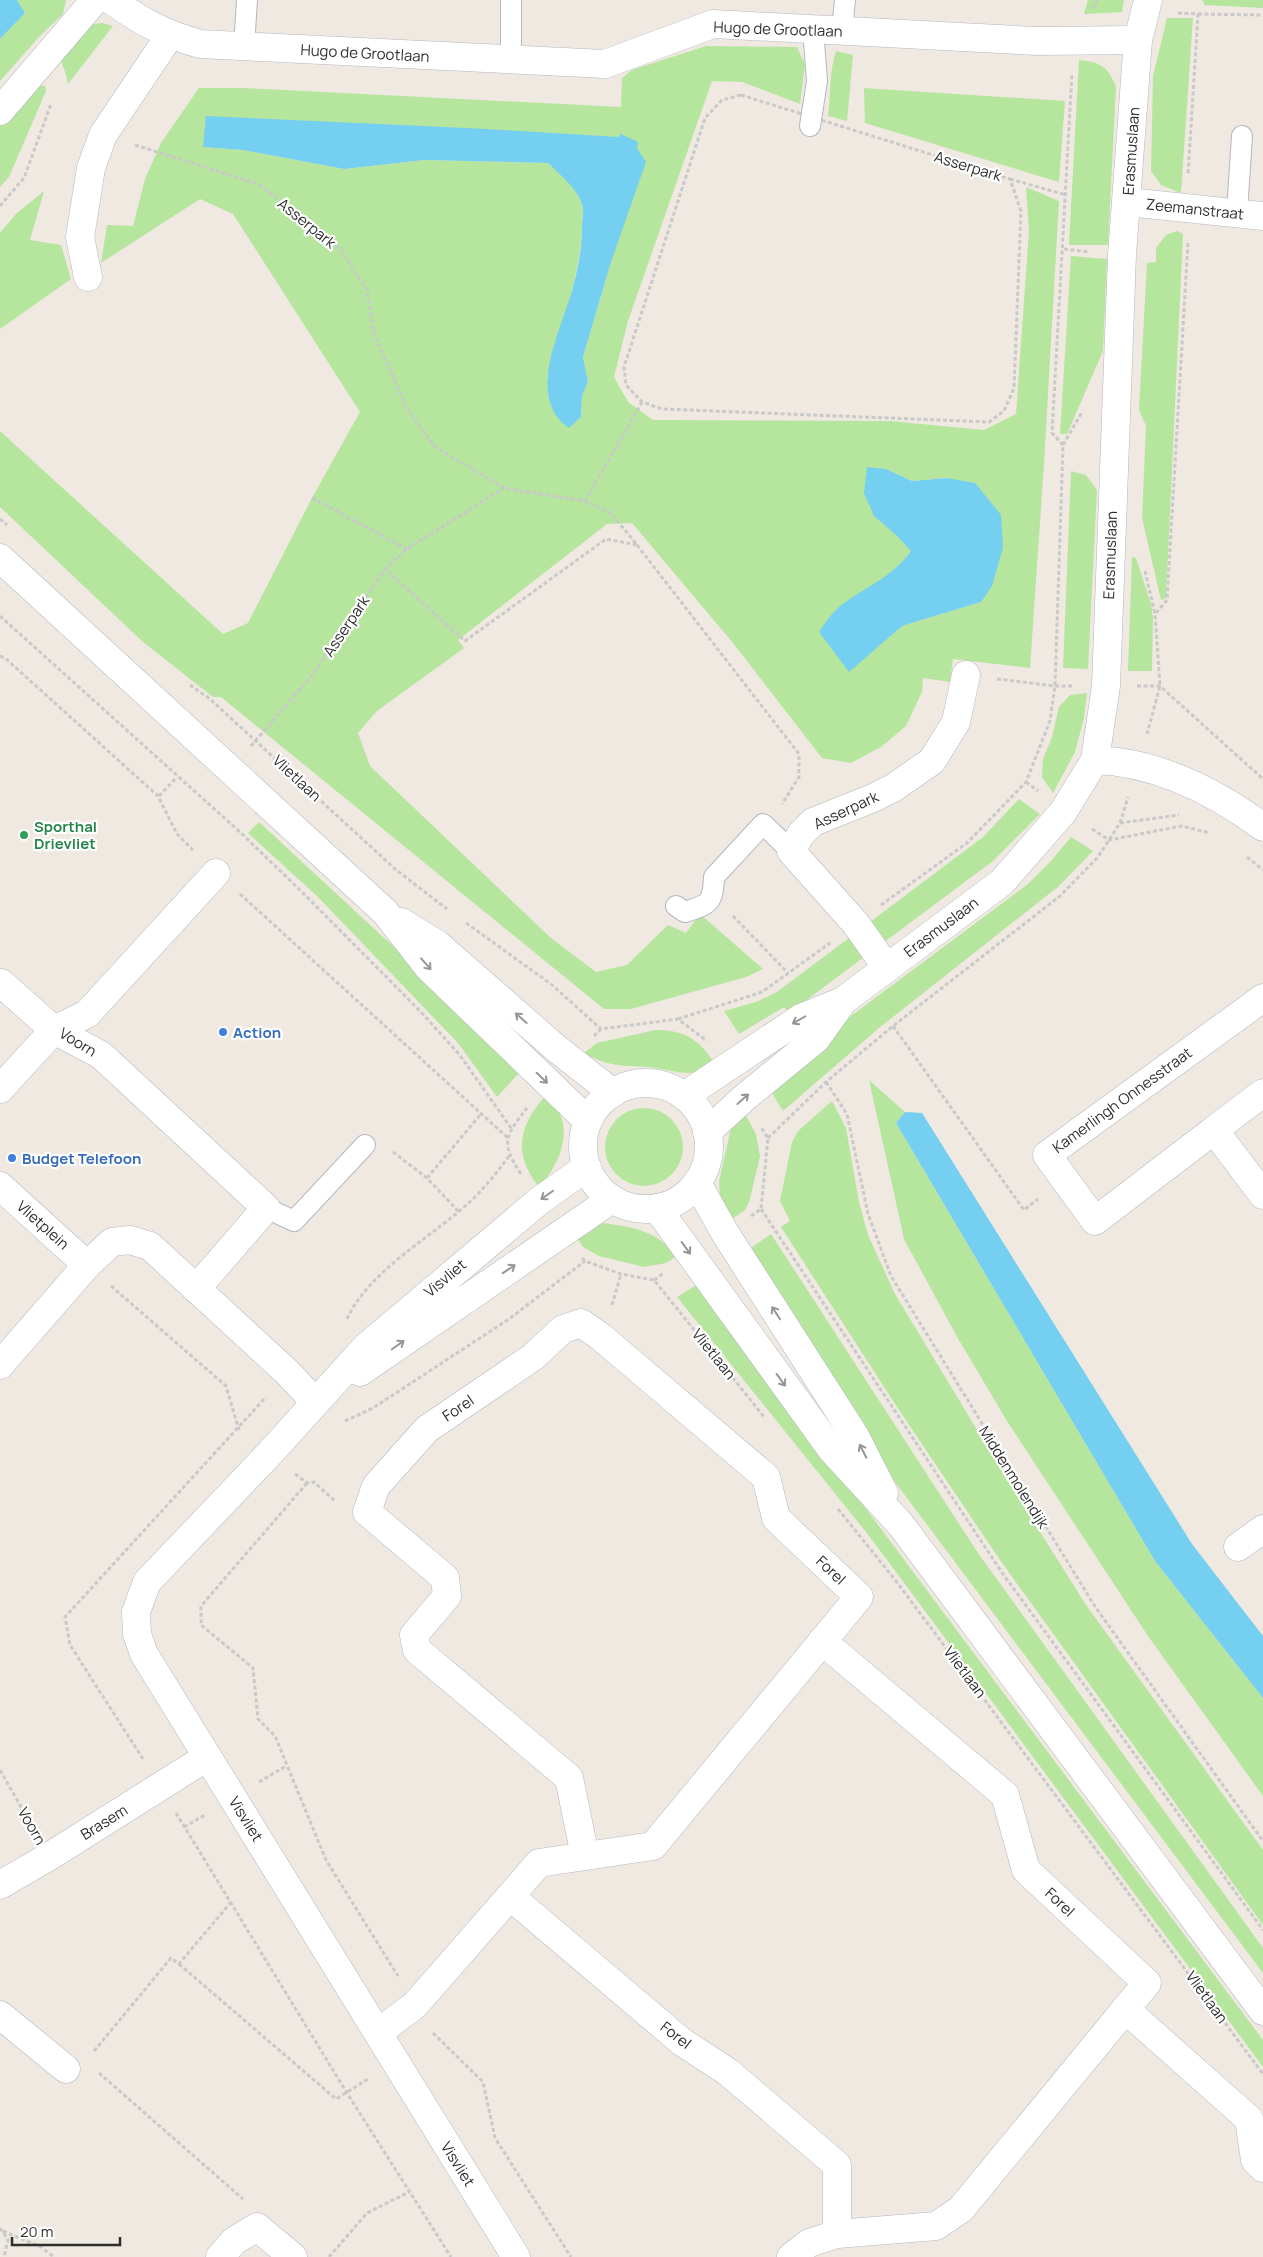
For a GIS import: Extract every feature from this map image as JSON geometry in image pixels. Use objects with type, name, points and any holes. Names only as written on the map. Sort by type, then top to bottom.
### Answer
[{"type":"street","points":[[0,111],[95,0]]},
{"type":"street","name":"Hugo de Grootlaan","points":[[111,0],[134,17],[170,35],[200,44],[605,64],[713,24],[1037,40],[1138,40]]},
{"type":"street","name":"Erasmuslaan","points":[[684,1096],[801,1018],[843,1001],[1002,882],[1063,812],[1094,760],[1106,686],[1116,368],[1122,255],[1128,202],[1138,40],[1147,5]]},
{"type":"street","points":[[88,277],[80,237],[91,168],[103,135],[170,35]]},
{"type":"street","name":"Zeemanstraat","points":[[1128,202],[1250,214]]},
{"type":"street","points":[[0,558],[385,912],[428,967],[588,1121]]},
{"type":"street","name":"Asserpark","points":[[791,851],[801,834],[813,822],[893,788],[932,761],[956,722],[966,675]]},
{"type":"street","points":[[1094,760],[1139,764],[1184,781],[1236,807],[1263,827]]},
{"type":"street","points":[[791,851],[856,924],[887,968]]},
{"type":"street","name":"Voorn","points":[[54,1030],[87,1014],[216,872]]},
{"type":"street","points":[[385,912],[437,944],[557,1049],[613,1093]]},
{"type":"street","points":[[0,1089],[54,1030],[1,982]]},
{"type":"street","name":"Kamerlingh Onnesstraat","points":[[1263,998],[1047,1155],[1095,1221],[1263,1093]]},
{"type":"street","name":"Erasmuslaan","points":[[708,1132],[744,1098],[816,1039],[843,1001]]},
{"type":"street","name":"Voorn","points":[[54,1030],[100,1055],[266,1208]]},
{"type":"street","points":[[636,1084],[662,1085],[684,1096],[698,1112],[708,1132],[708,1158],[697,1183],[686,1195],[673,1203],[658,1208],[641,1209],[626,1206],[612,1199],[601,1190],[587,1167],[583,1152],[584,1136],[588,1121],[602,1100],[613,1093],[636,1084]]},
{"type":"street","points":[[1214,1130],[1263,1195]]},
{"type":"street","name":"Visvliet","points":[[516,2257],[144,1654],[137,1634],[136,1612],[147,1582],[270,1453],[366,1347],[539,1201],[587,1167]]},
{"type":"street","points":[[697,1183],[741,1258],[855,1436],[901,1526]]},
{"type":"street","name":"Vlietplein","points":[[0,1186],[86,1264]]},
{"type":"street","name":"Visvliet","points":[[315,1402],[612,1199]]},
{"type":"street","points":[[196,1288],[266,1208]]},
{"type":"street","points":[[658,1208],[832,1450],[901,1526],[1263,2011]]},
{"type":"street","points":[[0,1365],[86,1264],[112,1242],[130,1240],[150,1246],[287,1372],[315,1402]]},
{"type":"street","name":"Forel","points":[[367,1512],[376,1486],[427,1429],[532,1357],[563,1329],[581,1323],[601,1336],[766,1477],[776,1518],[860,1597],[653,1846],[539,1863],[415,2005],[378,2033]]},
{"type":"street","points":[[367,1512],[445,1578],[447,1596],[414,1635],[417,1650],[569,1778],[585,1856]]},
{"type":"street","points":[[1238,1547],[1263,1529]]},
{"type":"street","name":"Forel","points":[[791,2257],[809,2243],[838,2234],[936,2226],[961,2209],[1147,1983],[1026,1870],[1005,1795],[822,1641]]},
{"type":"street","name":"Brasem","points":[[0,1885],[50,1856],[207,1757]]},
{"type":"street","name":"Forel","points":[[511,1897],[682,2042],[728,2072],[837,2165],[838,2234]]},
{"type":"street","points":[[1125,2009],[1249,2118],[1255,2160],[1263,2168]]},
{"type":"street","points":[[0,2015],[76,2065]]},
{"type":"street","points":[[220,2257],[234,2241],[257,2227],[293,2257]]},
{"type":"lane","points":[[244,47],[247,0]]},
{"type":"lane","points":[[511,0],[511,59]]},
{"type":"lane","points":[[842,30],[845,0]]},
{"type":"lane","points":[[810,121],[817,81],[813,29]]},
{"type":"lane","points":[[1242,136],[1250,214]]},
{"type":"lane","points":[[676,906],[685,912],[708,904],[713,896],[714,877],[762,824],[791,851]]},
{"type":"lane","name":"Voorn","points":[[266,1208],[294,1221],[365,1145]]},
{"type":"path","points":[[1095,6],[1097,0]]},
{"type":"path","points":[[1063,445],[1052,433],[1077,18],[1095,6],[1147,5],[1198,14],[1263,15]]},
{"type":"path","points":[[1155,614],[1167,600],[1188,236],[1186,208],[1198,14]]},
{"type":"path","points":[[0,206],[24,178],[59,86],[56,76],[40,64]]},
{"type":"path","name":"Asserpark","points":[[741,95],[810,121],[1010,179],[1021,211],[1014,388],[1004,411],[989,422],[662,409],[642,402],[626,385],[624,367],[705,118],[722,100],[741,95]]},
{"type":"path","name":"Asserpark","points":[[103,135],[258,184],[301,215],[340,249],[368,290],[374,333],[407,409],[434,446],[504,488],[585,501],[611,513],[799,754],[799,777],[779,808],[762,824]]},
{"type":"path","points":[[1010,179],[1066,195]]},
{"type":"path","points":[[585,501],[642,402]]},
{"type":"path","name":"Asserpark","points":[[229,768],[256,741],[313,674],[385,569],[407,549],[504,488]]},
{"type":"path","points":[[312,498],[407,549]]},
{"type":"path","points":[[0,519],[14,532]]},
{"type":"path","points":[[385,569],[465,641],[606,539],[637,545]]},
{"type":"path","points":[[0,616],[296,886],[420,1011],[459,1054],[511,1128]]},
{"type":"path","points":[[0,656],[5,658],[158,796],[177,834],[216,872],[508,1138]]},
{"type":"path","points":[[966,675],[1055,686],[1160,686],[1263,779]]},
{"type":"path","name":"Vlietlaan","points":[[187,683],[210,699],[395,869],[451,912]]},
{"type":"path","points":[[158,796],[177,776]]},
{"type":"path","points":[[1120,823],[1182,814]]},
{"type":"path","points":[[1109,840],[1182,826],[1211,833],[1218,837]]},
{"type":"path","points":[[1244,854],[1263,870]]},
{"type":"path","points":[[713,896],[788,973]]},
{"type":"path","points":[[458,918],[551,984],[601,1029]]},
{"type":"path","points":[[893,1026],[1024,1210],[1065,1179]]},
{"type":"path","name":"Middenmolendijk","points":[[826,1082],[847,1114],[868,1214],[891,1276],[1096,1608],[1263,1840]]},
{"type":"path","points":[[427,1178],[481,1114]]},
{"type":"path","points":[[365,1145],[380,1141],[427,1178],[459,1212]]},
{"type":"path","points":[[345,1322],[353,1306],[377,1278],[459,1212],[488,1185],[509,1156]]},
{"type":"path","points":[[761,1209],[1003,1574],[1263,1930]]},
{"type":"path","points":[[315,1402],[339,1424],[373,1408],[509,1319],[585,1261]]},
{"type":"path","points":[[86,1264],[226,1386],[239,1429],[307,1483]]},
{"type":"path","name":"Vlietlaan","points":[[654,1280],[766,1419]]},
{"type":"path","points":[[367,1512],[341,1506],[314,1482],[307,1483],[201,1606],[201,1625],[254,1668],[258,1719],[274,1736],[326,1860],[436,2038],[483,2082],[495,2138],[571,2257]]},
{"type":"path","name":"Vlietlaan","points":[[834,1504],[896,1581],[1263,2074]]},
{"type":"path","name":"Voorn","points":[[0,1770],[50,1856]]},
{"type":"path","points":[[179,1964],[231,1902]]},
{"type":"path","points":[[257,2227],[250,2205],[76,2065],[171,1958],[336,2099],[396,2062]]},
{"type":"path","points":[[329,2257],[367,2213],[409,2192]]},
{"type":"path","points":[[1,2229],[8,2240],[4,2257]]},
{"type":"path","points":[[1,2229],[41,2247],[54,2257]]},
{"type":"green space","points":[[17,0],[66,0],[63,14],[39,37],[0,81],[0,39],[25,13]]},
{"type":"green space","points":[[1088,0],[1124,0],[1122,12],[1084,14]]},
{"type":"green space","points":[[1202,0],[1263,0],[1263,8],[1205,5]]},
{"type":"green space","points":[[1167,18],[1193,18],[1181,193],[1161,185],[1151,171],[1153,76]]},
{"type":"green space","points":[[102,23],[113,26],[68,84],[60,56],[87,25]]},
{"type":"green space","points":[[706,46],[797,47],[805,64],[800,104],[742,82],[712,81],[628,321],[614,377],[628,402],[653,420],[890,421],[984,430],[1016,414],[1029,231],[1026,187],[1059,201],[1030,668],[953,659],[950,682],[923,678],[922,692],[906,726],[881,747],[851,763],[822,758],[733,643],[632,523],[607,524],[458,640],[464,648],[377,711],[358,733],[370,766],[551,938],[596,972],[627,965],[668,925],[686,933],[700,914],[763,969],[746,977],[631,1009],[604,1009],[221,697],[213,697],[143,642],[0,507],[0,431],[223,634],[248,623],[312,498],[360,412],[233,214],[200,199],[101,263],[107,225],[133,226],[145,179],[161,143],[199,88],[243,88],[621,107],[622,78],[632,70]],"holes":[[[618,137],[611,262],[583,357],[588,382],[582,396],[581,417],[547,378],[574,283],[581,244],[583,206],[573,187],[548,163],[424,160],[344,169],[243,150],[204,147]],[[886,469],[912,481],[947,478],[981,602],[902,626],[840,607],[896,568],[911,551],[896,535]]]},
{"type":"green space","points":[[836,51],[853,55],[847,121],[828,116],[831,75]]},
{"type":"green space","points":[[1079,60],[1093,62],[1103,67],[1107,70],[1116,87],[1108,245],[1069,245]]},
{"type":"green space","points":[[36,85],[45,86],[46,91],[9,177],[0,187],[0,124]]},
{"type":"green space","points":[[864,88],[1065,101],[1059,182],[865,123]]},
{"type":"green space","points":[[44,191],[30,240],[61,245],[71,279],[0,329],[0,233],[16,214]]},
{"type":"green space","points":[[1177,231],[1183,234],[1166,598],[1161,600],[1142,518],[1146,426],[1139,410],[1147,263],[1156,262],[1156,248],[1166,235]]},
{"type":"green space","points":[[1071,256],[1107,259],[1103,351],[1067,434],[1060,434]]},
{"type":"green space","points":[[1071,471],[1086,475],[1097,490],[1088,669],[1063,668]]},
{"type":"green space","points":[[1132,557],[1136,558],[1151,604],[1153,618],[1152,671],[1128,671]]},
{"type":"green space","points":[[1087,693],[1084,718],[1075,752],[1053,793],[1042,777],[1043,759],[1052,737],[1059,707],[1070,695]]},
{"type":"green space","points":[[1019,799],[1040,814],[993,861],[789,1013],[784,1007],[739,1034],[724,1011],[756,1002],[777,992],[983,837]]},
{"type":"green space","points":[[259,822],[409,961],[521,1071],[497,1097],[458,1043],[319,898],[248,833]]},
{"type":"green space","points":[[1071,837],[1093,851],[1059,886],[879,1028],[783,1111],[770,1090],[851,1016],[1028,884],[1052,860]]},
{"type":"green space","points":[[656,1030],[675,1032],[691,1038],[704,1049],[715,1064],[700,1071],[682,1073],[655,1068],[611,1064],[602,1062],[584,1053],[597,1043]]},
{"type":"green space","points":[[869,1080],[905,1112],[896,1123],[1155,1561],[1263,1698],[1263,1796],[1148,1636],[1007,1421],[956,1335],[904,1239]]},
{"type":"green space","points":[[547,1094],[560,1114],[564,1133],[563,1143],[556,1163],[539,1187],[530,1175],[525,1162],[522,1151],[522,1139],[530,1117]]},
{"type":"green space","points":[[832,1101],[846,1128],[859,1202],[868,1235],[895,1294],[1000,1468],[1086,1605],[1263,1850],[1263,1925],[1000,1560],[895,1404],[781,1227],[790,1221],[780,1201],[792,1142],[798,1131]]},
{"type":"green space","points":[[636,1108],[652,1108],[666,1114],[677,1125],[683,1139],[683,1155],[677,1169],[666,1180],[652,1186],[636,1186],[622,1180],[611,1169],[605,1155],[605,1139],[611,1125],[622,1114]]},
{"type":"green space","points":[[744,1112],[756,1134],[760,1157],[749,1202],[745,1210],[729,1221],[720,1196],[719,1182],[731,1128]]},
{"type":"green space","points":[[604,1223],[635,1229],[653,1235],[669,1247],[677,1256],[666,1263],[644,1267],[599,1256],[583,1247],[575,1235],[594,1225]]},
{"type":"green space","points":[[771,1234],[978,1553],[1263,1948],[1263,1973],[862,1438],[748,1250]]},
{"type":"green space","points":[[698,1284],[1263,2040],[1263,2067],[870,1537],[677,1297]]},
{"type":"water","points":[[0,0],[17,0],[25,13],[0,39]]},
{"type":"water","points":[[206,116],[618,137],[621,134],[638,142],[637,148],[646,162],[611,262],[583,357],[588,382],[582,396],[581,417],[569,428],[556,415],[549,399],[550,362],[577,272],[583,212],[580,198],[568,182],[548,163],[424,160],[344,169],[243,150],[203,147]]},
{"type":"water","points":[[867,467],[886,469],[912,481],[947,478],[975,483],[1001,515],[1003,548],[992,586],[981,602],[902,626],[849,672],[819,632],[839,607],[896,568],[911,551],[874,516],[864,493]]},
{"type":"water","points":[[905,1112],[922,1113],[1192,1544],[1263,1636],[1263,1698],[1155,1561],[896,1123]]},
{"type":"place","name":"Sporthal Drievliet","points":[[24,835]]},
{"type":"place","name":"Action","points":[[223,1032]]},
{"type":"place","name":"Budget Telefoon","points":[[12,1158]]}]
